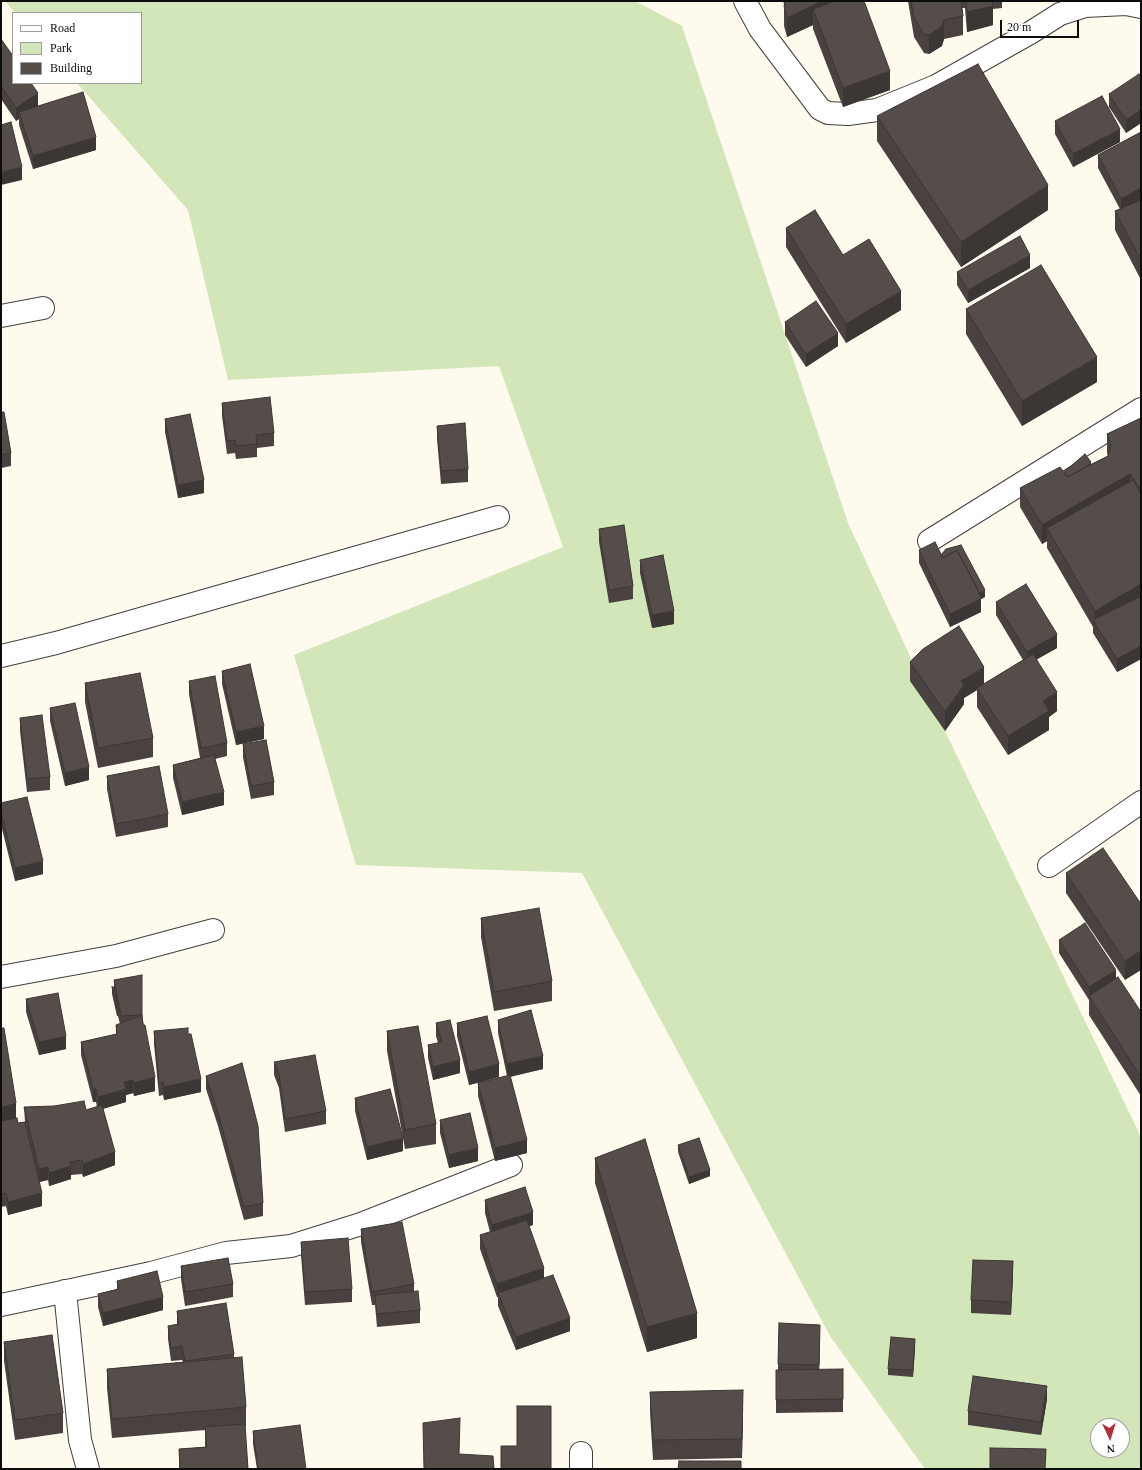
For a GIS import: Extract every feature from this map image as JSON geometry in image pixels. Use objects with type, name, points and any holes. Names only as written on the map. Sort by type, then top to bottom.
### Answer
[{"type":"street","points":[[745,1],[760,29],[820,109],[828,113],[848,114],[877,110],[936,86],[1024,37],[1060,14],[1067,6],[1126,4],[1141,7]]},
{"type":"street","points":[[1,316],[43,308]]},
{"type":"street","points":[[929,542],[1141,409]]},
{"type":"street","points":[[1,656],[56,643],[498,517]]},
{"type":"street","points":[[1049,866],[1141,802]]},
{"type":"street","points":[[1,977],[116,956],[213,930]]},
{"type":"street","points":[[1,1305],[151,1273],[226,1253],[291,1246],[361,1224],[511,1165]]},
{"type":"street","points":[[65,1291],[80,1440],[88,1469]]},
{"type":"green space","points":[[5,1],[635,1],[682,26],[848,523],[945,731],[1141,1137],[1141,1469],[925,1469],[830,1336],[582,873],[356,865],[294,655],[563,547],[499,366],[228,380],[188,210],[78,84],[142,84],[142,12],[14,12]]},
{"type":"building","points":[[786,1],[822,1],[787,18],[784,6]]},
{"type":"building","points":[[836,1],[864,1],[890,71],[843,88],[813,9]]},
{"type":"building","points":[[911,1],[961,1],[963,16],[944,20],[942,26],[929,35],[924,34],[914,18]]},
{"type":"building","points":[[966,1],[992,1],[993,6],[967,12]]},
{"type":"building","points":[[1,39],[12,55],[12,84],[32,84],[38,93],[16,108],[1,86]]},
{"type":"building","points":[[978,64],[1048,185],[961,242],[877,116]]},
{"type":"building","points":[[1139,74],[1141,77],[1141,110],[1126,120],[1109,94]]},
{"type":"building","points":[[83,92],[96,137],[33,156],[19,112]]},
{"type":"building","points":[[1102,96],[1120,129],[1073,154],[1055,121]]},
{"type":"building","points":[[11,122],[22,167],[1,172],[1,125]]},
{"type":"building","points":[[1141,132],[1141,188],[1121,199],[1098,155]]},
{"type":"building","points":[[1141,200],[1141,260],[1115,211]]},
{"type":"building","points":[[815,210],[843,255],[869,239],[901,291],[846,324],[786,228]]},
{"type":"building","points":[[1020,236],[1030,255],[968,290],[957,272]]},
{"type":"building","points":[[1041,265],[1097,357],[1022,401],[966,309]]},
{"type":"building","points":[[816,301],[838,333],[806,354],[785,322]]},
{"type":"building","points":[[270,397],[274,433],[256,435],[257,444],[236,446],[235,440],[227,441],[222,403]]},
{"type":"building","points":[[1,412],[4,412],[11,453],[1,455]]},
{"type":"building","points":[[190,414],[204,480],[178,485],[165,419]]},
{"type":"building","points":[[1141,418],[1141,490],[1130,474],[1042,525],[1020,488],[1060,467],[1067,477],[1108,456],[1111,445],[1107,434]]},
{"type":"building","points":[[465,423],[468,469],[441,471],[437,426]]},
{"type":"building","points":[[1085,454],[1091,462],[1083,469],[1067,477],[1064,472]]},
{"type":"building","points":[[1133,480],[1141,494],[1141,584],[1095,611],[1047,528]]},
{"type":"building","points":[[624,525],[633,586],[609,590],[599,529]]},
{"type":"building","points":[[935,542],[943,558],[957,550],[977,588],[981,599],[950,614],[919,550]]},
{"type":"building","points":[[961,545],[985,590],[979,593],[957,550],[943,558],[941,555],[946,549]]},
{"type":"building","points":[[663,555],[674,611],[652,615],[640,560]]},
{"type":"building","points":[[1026,584],[1057,634],[1027,652],[996,602]]},
{"type":"building","points":[[1141,596],[1141,646],[1117,659],[1093,620]]},
{"type":"building","points":[[959,626],[984,667],[961,681],[964,685],[945,712],[910,662],[923,649]]},
{"type":"building","points":[[1033,654],[1057,692],[1043,701],[1049,711],[1008,736],[977,688]]},
{"type":"building","points":[[250,664],[264,726],[236,732],[222,671]]},
{"type":"building","points":[[140,673],[153,738],[98,748],[85,683]]},
{"type":"building","points":[[215,676],[227,743],[201,748],[189,681]]},
{"type":"building","points":[[75,703],[89,767],[65,773],[50,708]]},
{"type":"building","points":[[42,715],[50,777],[27,779],[20,718]]},
{"type":"building","points":[[266,740],[274,782],[251,786],[243,744]]},
{"type":"building","points":[[214,755],[224,792],[182,802],[173,765]]},
{"type":"building","points":[[159,766],[168,814],[116,824],[107,776]]},
{"type":"building","points":[[27,797],[43,861],[15,868],[1,812],[1,803]]},
{"type":"building","points":[[1103,848],[1141,904],[1141,950],[1125,961],[1066,873]]},
{"type":"building","points":[[539,908],[552,981],[494,992],[481,918]]},
{"type":"building","points":[[1085,923],[1116,970],[1089,987],[1059,940]]},
{"type":"building","points":[[142,975],[142,1015],[121,1016],[114,980]]},
{"type":"building","points":[[1118,977],[1141,1012],[1141,1077],[1089,996]]},
{"type":"building","points":[[112,987],[114,987],[117,1010]]},
{"type":"building","points":[[58,993],[66,1036],[39,1042],[26,999]]},
{"type":"building","points":[[531,1010],[543,1056],[507,1064],[498,1020]]},
{"type":"building","points":[[142,1015],[155,1077],[134,1083],[133,1080],[124,1082],[126,1089],[98,1097],[96,1089],[93,1089],[81,1042],[117,1034],[116,1025]]},
{"type":"building","points":[[487,1016],[499,1064],[469,1072],[457,1023]]},
{"type":"building","points":[[450,1020],[460,1060],[433,1067],[428,1045],[442,1042],[436,1023]]},
{"type":"building","points":[[418,1026],[436,1124],[405,1130],[387,1031]]},
{"type":"building","points":[[1,1028],[4,1028],[16,1103],[1,1108]]},
{"type":"building","points":[[188,1028],[188,1034],[191,1034],[201,1079],[164,1087],[163,1082],[159,1083],[154,1031]]},
{"type":"building","points":[[315,1055],[326,1111],[285,1119],[279,1074],[274,1062]]},
{"type":"building","points":[[242,1063],[258,1126],[263,1203],[244,1207],[218,1113],[206,1076]]},
{"type":"building","points":[[510,1075],[527,1140],[495,1148],[478,1083]]},
{"type":"building","points":[[390,1089],[403,1138],[367,1147],[355,1098]]},
{"type":"building","points":[[84,1101],[86,1110],[102,1105],[115,1152],[83,1164],[82,1160],[70,1162],[71,1166],[49,1173],[48,1167],[39,1169],[24,1107],[54,1106]]},
{"type":"building","points":[[470,1113],[478,1148],[449,1155],[440,1120]]},
{"type":"building","points":[[17,1118],[18,1123],[25,1122],[42,1193],[8,1202],[6,1193],[1,1194],[1,1121]]},
{"type":"building","points":[[699,1138],[710,1170],[689,1177],[678,1145]]},
{"type":"building","points":[[645,1139],[697,1313],[647,1327],[595,1158]]},
{"type":"building","points":[[525,1187],[533,1212],[492,1225],[485,1200]]},
{"type":"building","points":[[527,1220],[544,1268],[497,1284],[480,1235]]},
{"type":"building","points":[[402,1222],[414,1284],[372,1292],[361,1229]]},
{"type":"building","points":[[348,1238],[352,1289],[305,1292],[301,1242]]},
{"type":"building","points":[[228,1258],[233,1284],[185,1292],[181,1266]]},
{"type":"building","points":[[973,1260],[1013,1261],[1011,1302],[971,1300]]},
{"type":"building","points":[[157,1271],[163,1297],[103,1313],[98,1294],[119,1289],[117,1281]]},
{"type":"building","points":[[553,1275],[570,1318],[516,1337],[498,1293]]},
{"type":"building","points":[[418,1291],[420,1310],[377,1314],[375,1295]]},
{"type":"building","points":[[226,1303],[234,1354],[185,1361],[182,1346],[171,1348],[168,1326],[179,1324],[177,1311]]},
{"type":"building","points":[[779,1323],[820,1325],[819,1365],[778,1364]]},
{"type":"building","points":[[52,1335],[63,1413],[15,1420],[4,1342]]},
{"type":"building","points":[[891,1337],[915,1339],[913,1370],[888,1369]]},
{"type":"building","points":[[242,1357],[246,1407],[112,1419],[107,1369]]},
{"type":"building","points":[[843,1369],[843,1399],[776,1400],[776,1370]]},
{"type":"building","points":[[973,1376],[1047,1386],[1041,1422],[968,1411]]},
{"type":"building","points":[[743,1390],[742,1439],[653,1440],[650,1392]]},
{"type":"building","points":[[517,1406],[551,1406],[551,1469],[501,1469],[501,1446],[517,1446]]},
{"type":"building","points":[[460,1418],[459,1454],[493,1456],[494,1469],[424,1469],[423,1423]]},
{"type":"building","points":[[245,1424],[248,1469],[180,1469],[179,1449],[207,1447],[205,1427]]},
{"type":"building","points":[[300,1425],[306,1469],[258,1469],[253,1431]]},
{"type":"building","points":[[990,1448],[1046,1449],[1045,1469],[990,1469]]},
{"type":"building","points":[[679,1461],[741,1461],[741,1469],[678,1469]]}]
